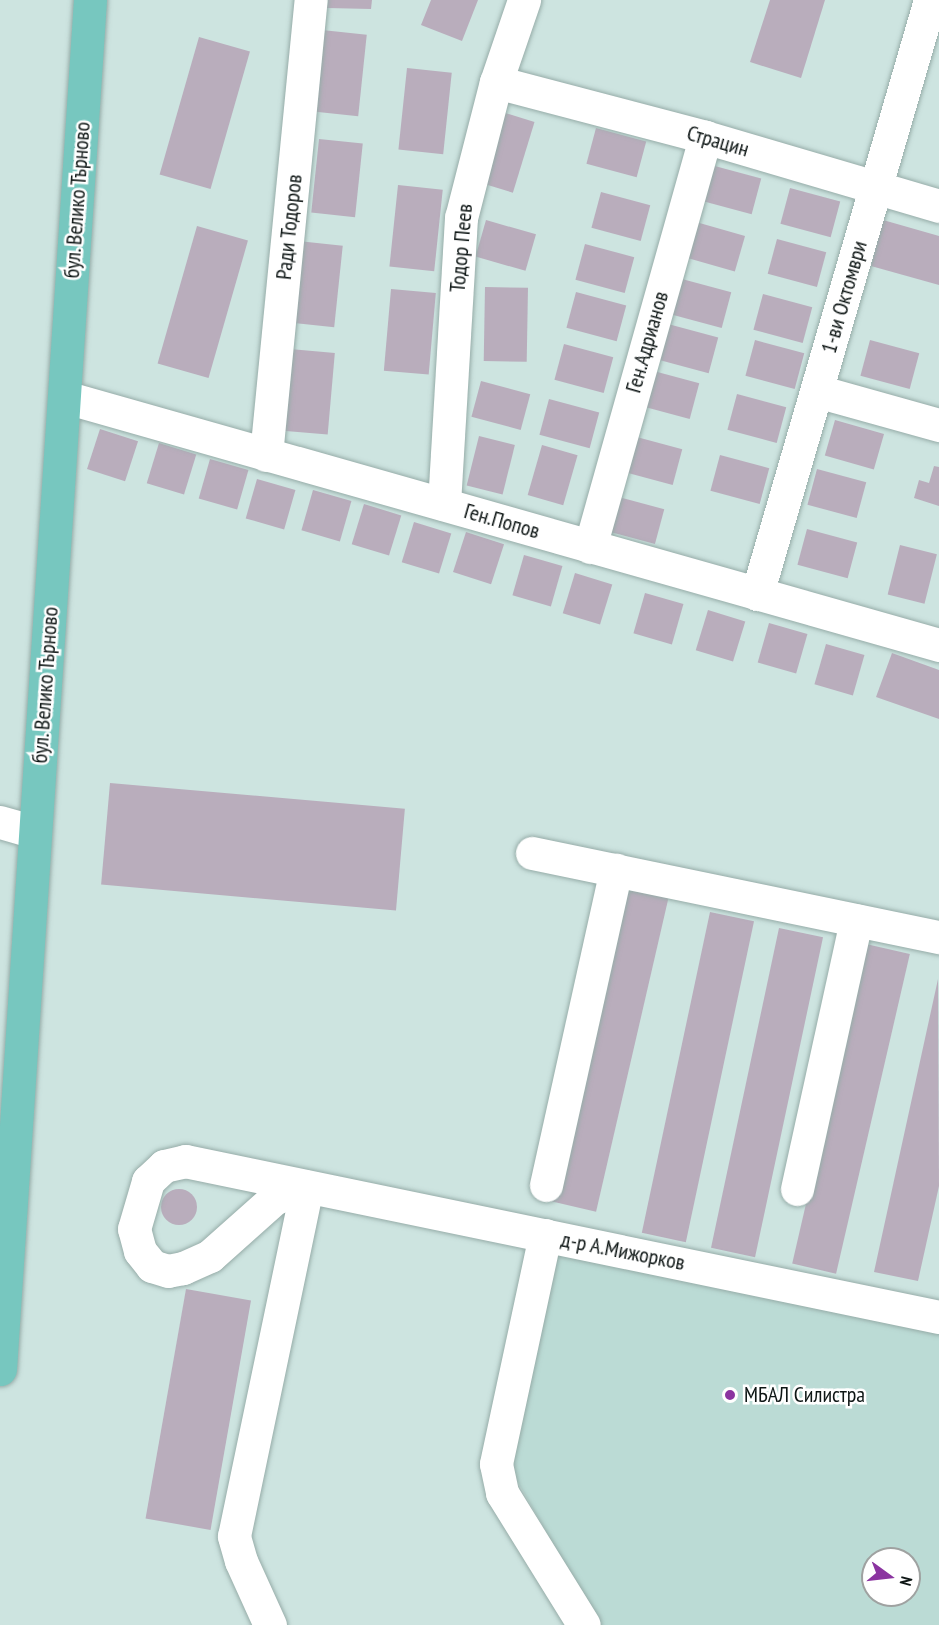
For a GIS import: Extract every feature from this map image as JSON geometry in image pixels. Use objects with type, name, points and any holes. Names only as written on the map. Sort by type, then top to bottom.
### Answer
[{"type":"main road","name":"бул. Велико Търново","points":[[0,1369],[90,0]]},
{"type":"street","name":"Ради Тодоров","points":[[266,455],[311,0]]},
{"type":"street","name":"Тодор Пеев","points":[[444,504],[461,218],[496,82],[524,0]]},
{"type":"street","name":"1-ви Октомври","points":[[757,594],[930,0]]},
{"type":"street","name":"Страцин","points":[[496,82],[705,137],[939,206]]},
{"type":"street","name":"Ген.Адрианов","points":[[590,547],[705,137]]},
{"type":"street","points":[[817,391],[939,425]]},
{"type":"street","name":"Ген.Попов","points":[[65,397],[939,645]]},
{"type":"street","points":[[0,822],[35,832]]},
{"type":"street","points":[[532,853],[939,937]]},
{"type":"street","points":[[546,1185],[616,870]]},
{"type":"street","points":[[797,1189],[856,920]]},
{"type":"street","name":"д-р А.Мижорков","points":[[307,1187],[275,1198],[210,1256],[183,1268],[168,1271],[152,1266],[140,1251],[134,1228],[148,1181],[164,1167],[184,1161],[939,1317]]},
{"type":"street","points":[[270,1625],[241,1561],[234,1536],[307,1187]]},
{"type":"street","points":[[545,1235],[496,1464],[501,1493],[584,1625]]},
{"type":"shaded area","name":"МБАЛ Силистра","points":[[554,1245],[939,1330],[939,1625],[599,1625],[506,1461]]},
{"type":"building","points":[[328,0],[372,0],[371,9],[327,8]]},
{"type":"building","points":[[431,0],[478,0],[462,41],[421,25]]},
{"type":"building","points":[[770,0],[825,0],[801,78],[750,62]]},
{"type":"building","points":[[322,30],[367,35],[358,116],[313,112]]},
{"type":"building","points":[[199,37],[250,52],[211,189],[160,174]]},
{"type":"building","points":[[407,68],[452,73],[443,154],[398,150]]},
{"type":"building","points":[[502,112],[535,122],[513,193],[480,183]]},
{"type":"building","points":[[596,128],[646,141],[637,177],[586,164]]},
{"type":"building","points":[[319,139],[363,144],[355,217],[311,213]]},
{"type":"building","points":[[711,165],[761,178],[752,214],[701,201]]},
{"type":"building","points":[[398,185],[443,190],[434,271],[389,267]]},
{"type":"building","points":[[790,188],[840,201],[831,237],[780,224]]},
{"type":"building","points":[[601,192],[650,205],[641,241],[591,228]]},
{"type":"building","points":[[486,220],[536,234],[526,271],[476,257]]},
{"type":"building","points":[[883,220],[939,236],[939,285],[871,266]]},
{"type":"building","points":[[696,222],[745,236],[735,272],[686,258]]},
{"type":"building","points":[[197,226],[248,241],[209,378],[158,363]]},
{"type":"building","points":[[777,239],[826,252],[817,287],[768,274]]},
{"type":"building","points":[[298,241],[343,246],[334,327],[289,323]]},
{"type":"building","points":[[585,244],[634,257],[625,293],[575,280]]},
{"type":"building","points":[[682,279],[731,292],[722,328],[672,315]]},
{"type":"building","points":[[485,287],[528,288],[527,362],[484,361]]},
{"type":"building","points":[[391,289],[436,293],[429,375],[384,371]]},
{"type":"building","points":[[576,292],[626,305],[617,341],[566,328]]},
{"type":"building","points":[[763,294],[812,307],[803,343],[753,330]]},
{"type":"building","points":[[668,324],[718,337],[709,373],[658,360]]},
{"type":"building","points":[[755,340],[804,353],[795,389],[745,376]]},
{"type":"building","points":[[870,340],[919,353],[910,389],[860,376]]},
{"type":"building","points":[[564,344],[613,357],[604,393],[554,380]]},
{"type":"building","points":[[290,349],[335,353],[328,435],[283,431]]},
{"type":"building","points":[[650,370],[699,383],[690,419],[640,406]]},
{"type":"building","points":[[481,381],[530,394],[521,430],[471,417]]},
{"type":"building","points":[[737,394],[786,407],[777,443],[727,430]]},
{"type":"building","points":[[549,399],[599,412],[590,448],[539,435]]},
{"type":"building","points":[[835,420],[884,434],[874,470],[825,456]]},
{"type":"building","points":[[100,429],[138,441],[125,481],[87,469]]},
{"type":"building","points":[[479,436],[515,445],[503,494],[467,485]]},
{"type":"building","points":[[633,436],[682,449],[673,485],[623,472]]},
{"type":"building","points":[[159,443],[196,454],[184,495],[147,483]]},
{"type":"building","points":[[542,445],[578,455],[563,505],[528,495]]},
{"type":"building","points":[[720,455],[769,468],[760,504],[710,491]]},
{"type":"building","points":[[210,459],[248,470],[237,509],[199,498]]},
{"type":"building","points":[[934,466],[939,467],[939,506],[914,498],[919,480],[929,483]]},
{"type":"building","points":[[817,469],[866,482],[857,518],[807,505]]},
{"type":"building","points":[[257,479],[295,490],[284,529],[246,518]]},
{"type":"building","points":[[313,490],[351,501],[340,541],[301,530]]},
{"type":"building","points":[[615,496],[664,509],[655,544],[606,531]]},
{"type":"building","points":[[364,504],[401,515],[389,556],[352,544]]},
{"type":"building","points":[[414,522],[451,533],[439,574],[402,562]]},
{"type":"building","points":[[807,529],[857,542],[848,578],[797,565]]},
{"type":"building","points":[[466,532],[504,544],[491,584],[453,572]]},
{"type":"building","points":[[900,545],[937,554],[925,604],[888,594]]},
{"type":"building","points":[[524,555],[562,566],[551,606],[512,595]]},
{"type":"building","points":[[575,573],[612,584],[600,625],[563,613]]},
{"type":"building","points":[[645,593],[683,604],[672,644],[633,633]]},
{"type":"building","points":[[708,610],[745,621],[733,662],[696,650]]},
{"type":"building","points":[[769,623],[807,634],[796,673],[758,662]]},
{"type":"building","points":[[826,644],[864,655],[853,695],[814,684]]},
{"type":"building","points":[[892,653],[939,670],[939,719],[876,697]]},
{"type":"building","points":[[110,783],[405,809],[396,910],[101,885]]},
{"type":"building","points":[[626,882],[670,892],[596,1212],[552,1202]]},
{"type":"building","points":[[710,912],[754,921],[686,1242],[642,1233]]},
{"type":"building","points":[[779,928],[823,937],[755,1257],[711,1248]]},
{"type":"building","points":[[866,944],[910,954],[836,1274],[792,1264]]},
{"type":"building","points":[[938,979],[939,1186],[918,1281],[874,1272]]},
{"type":"building","points":[[179,1189],[192,1194],[197,1207],[192,1220],[179,1225],[166,1220],[161,1207],[166,1194]]},
{"type":"building","points":[[186,1289],[251,1300],[211,1530],[146,1518]]},
{"type":"place","name":"МБАЛ Силистра","points":[[730,1395]]}]
